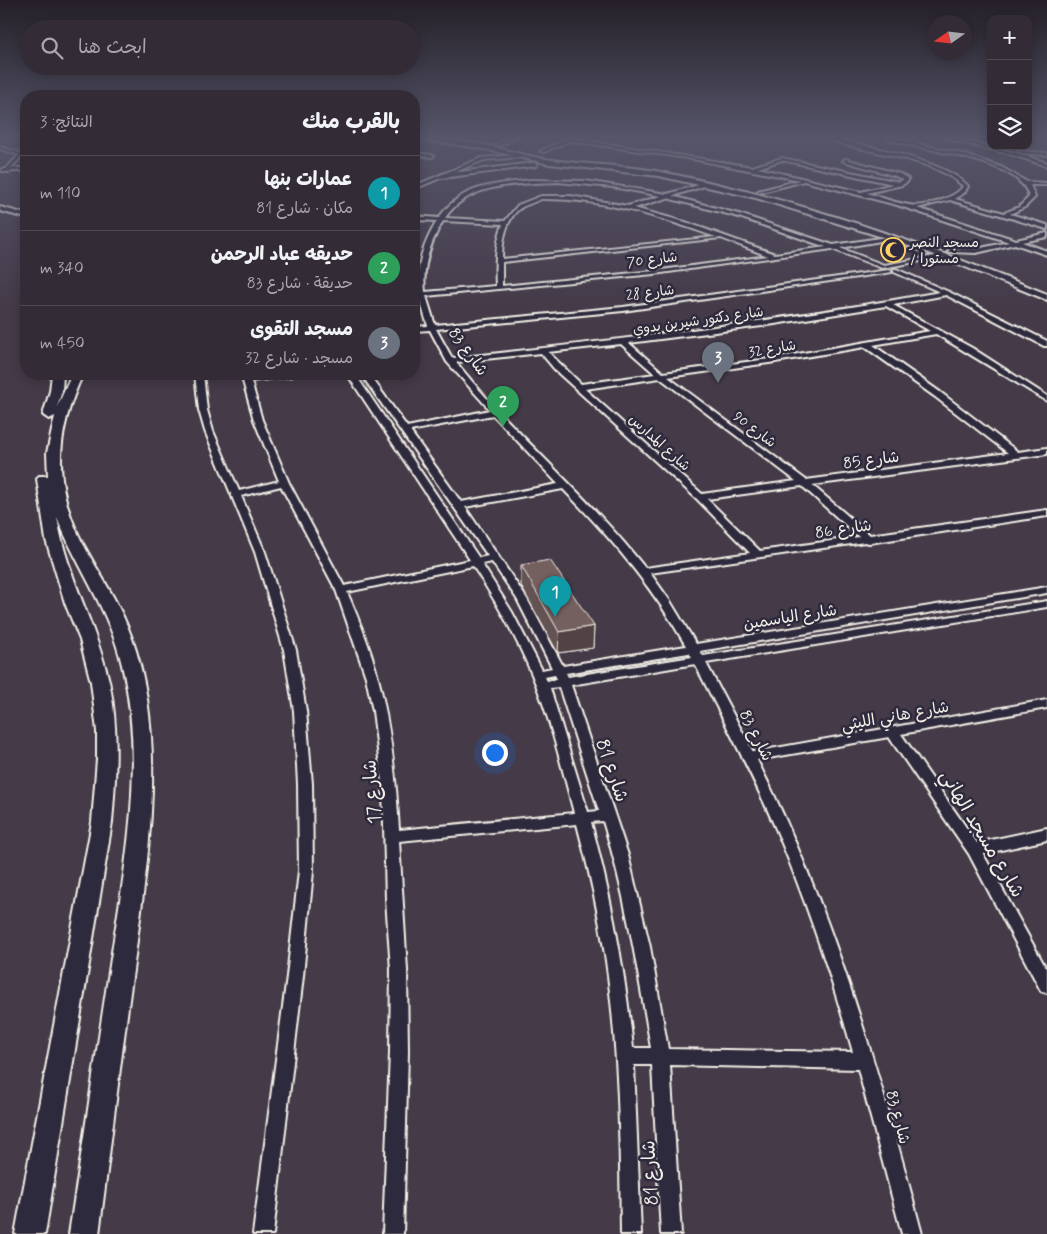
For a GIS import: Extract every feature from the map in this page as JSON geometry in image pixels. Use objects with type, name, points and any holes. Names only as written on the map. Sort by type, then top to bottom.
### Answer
[{"type":"main road","points":[[753,196],[811,210],[950,255],[972,259],[1047,289]]},
{"type":"main road","points":[[773,196],[853,218],[950,255],[1047,297]]},
{"type":"main road","points":[[0,203],[20,208]]},
{"type":"main road","points":[[0,209],[20,214]]},
{"type":"main road","points":[[30,1234],[102,822],[107,759],[106,731],[100,682],[88,640],[73,603],[53,540],[44,485],[44,439],[57,380]]},
{"type":"main road","points":[[74,380],[66,398],[57,428],[54,456],[59,504],[75,542],[110,607],[126,650],[138,700],[143,762],[139,840],[84,1234]]},
{"type":"street","name":"شارع 83","points":[[467,196],[454,204],[441,220],[424,253],[421,273],[422,294],[431,325],[439,343],[450,360],[494,412],[590,511],[643,571],[671,611],[700,661],[749,757],[786,838],[838,974],[865,1061],[912,1234]]},
{"type":"street","points":[[628,208],[666,196]]},
{"type":"street","name":"شارع 83","points":[[666,196],[742,216],[835,247],[947,292],[1047,344]]},
{"type":"street","points":[[867,196],[911,207],[1047,253]]},
{"type":"street","points":[[911,207],[951,199],[957,196]]},
{"type":"street","points":[[1006,214],[1028,204],[1032,196]]},
{"type":"street","points":[[499,288],[498,261],[501,241],[507,222],[514,211],[523,204],[542,198],[579,198],[628,208],[722,237],[775,256]]},
{"type":"street","points":[[951,199],[1047,227]]},
{"type":"street","points":[[420,218],[507,222]]},
{"type":"street","points":[[972,259],[972,256],[975,254],[1047,235]]},
{"type":"street","points":[[498,261],[722,237]]},
{"type":"street","name":"شارع 70","points":[[422,294],[617,276],[775,256],[892,237]]},
{"type":"street","points":[[950,255],[1047,239]]},
{"type":"street","name":"شارع 28","points":[[420,328],[742,293],[888,269],[950,255]]},
{"type":"street","name":"شارع 28","points":[[576,312],[888,269],[950,255]]},
{"type":"street","name":"شارع دكتور شيرين بدوي","points":[[450,360],[623,342],[886,304],[947,292]]},
{"type":"street","points":[[886,304],[938,332],[1047,399]]},
{"type":"street","name":"شارع 28","points":[[420,324],[431,325]]},
{"type":"street","name":"شارع 32","points":[[579,387],[769,361],[938,332]]},
{"type":"street","name":"شارع 90","points":[[623,342],[662,376],[804,482],[869,540]]},
{"type":"street","points":[[868,345],[937,394],[1016,455]]},
{"type":"street","name":"شارع المدارس","points":[[543,351],[579,387],[700,497],[758,555]]},
{"type":"street","points":[[200,380],[203,410],[209,431],[217,454],[260,552],[290,650],[300,711],[305,784],[305,880],[263,1234]]},
{"type":"street","name":"شارع 17","points":[[247,380],[258,420],[284,483],[341,590],[362,646],[380,711],[386,749],[393,836],[394,899],[399,979],[393,1234]]},
{"type":"street","name":"شارع 81","points":[[355,380],[476,563],[510,618],[541,680],[583,818],[608,924],[618,986],[625,1056],[631,1234]]},
{"type":"street","name":"شارع 81","points":[[369,380],[460,505],[526,606],[562,676],[621,855],[642,947],[660,1058],[671,1234]]},
{"type":"street","points":[[404,430],[494,412]]},
{"type":"street","name":"شارع 85","points":[[700,497],[1047,451]]},
{"type":"street","points":[[411,464],[427,461]]},
{"type":"street","points":[[236,494],[284,483]]},
{"type":"street","points":[[460,505],[564,486]]},
{"type":"street","name":"شارع 86","points":[[643,571],[1047,513]]},
{"type":"street","points":[[341,590],[494,558]]},
{"type":"street","name":"شارع الياسمين","points":[[541,680],[692,648],[1047,590]]},
{"type":"street","name":"شارع الياسمين","points":[[562,676],[700,661],[1047,604]]},
{"type":"street","points":[[888,616],[899,629]]},
{"type":"street","name":"شارع هاني الليثي","points":[[749,757],[1047,704]]},
{"type":"street","name":"شارع مسجد الهاني","points":[[893,732],[974,850],[1047,986]]},
{"type":"street","points":[[393,836],[608,815]]},
{"type":"street","points":[[974,850],[1047,834]]},
{"type":"street","points":[[625,1056],[865,1061]]},
{"type":"building","points":[[550,560],[594,626],[559,632],[521,565]]},
{"type":"place","name":"مسجد النصر / مستورا","points":[[893,250]]},
{"type":"place","name":"مسجد التقوى","points":[[718,383]]},
{"type":"place","name":"حديقه عباد الرحمن","points":[[503,427]]},
{"type":"place","name":"عمارات بنها","points":[[555,617]]}]
